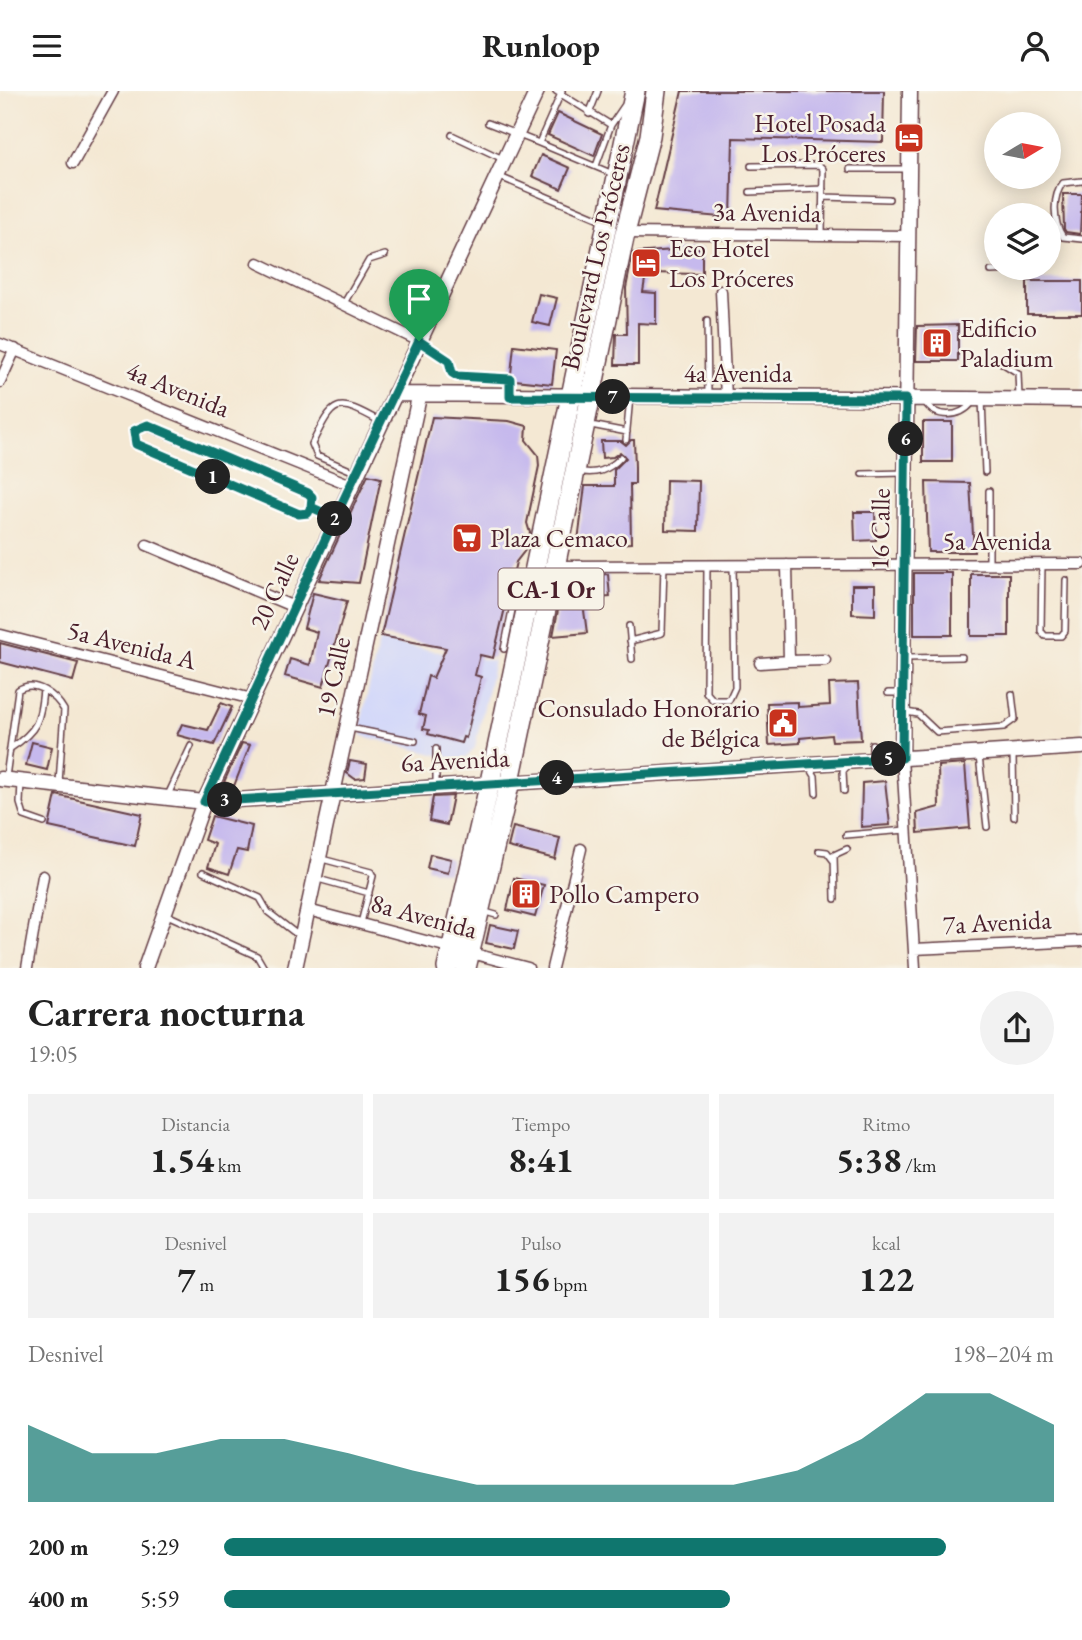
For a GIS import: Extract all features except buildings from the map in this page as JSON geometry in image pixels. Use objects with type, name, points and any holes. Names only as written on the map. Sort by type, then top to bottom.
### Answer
[{"type":"highway","name":"Boulevard Los Próceres","points":[[463,956],[500,781],[536,564],[569,397],[635,91]]},
{"type":"highway","name":"Boulevard Los Próceres","points":[[447,968],[463,956],[487,913],[496,857],[500,781],[556,566],[589,397],[625,233],[650,136],[656,91]]},
{"type":"highway","points":[[650,136],[662,91]]},
{"type":"street","points":[[73,163],[113,91]]},
{"type":"street","name":"20 Calle","points":[[145,968],[204,802],[335,518],[348,479],[381,422],[537,91]]},
{"type":"street","name":"16 Calle","points":[[909,91],[903,659],[895,693],[902,711],[902,758],[915,968]]},
{"type":"street","name":"3a Avenida","points":[[625,233],[908,236]]},
{"type":"street","points":[[258,263],[419,341]]},
{"type":"street","points":[[721,291],[726,398]]},
{"type":"street","name":"4a Avenida","points":[[0,344],[348,479]]},
{"type":"street","points":[[0,382],[15,349]]},
{"type":"street","name":"4a Avenida","points":[[394,394],[419,397],[1082,400]]},
{"type":"street","name":"19 Calle","points":[[295,968],[419,397]]},
{"type":"street","points":[[147,545],[294,607]]},
{"type":"street","name":"5a Avenida","points":[[556,566],[1082,564]]},
{"type":"street","points":[[787,565],[789,661]]},
{"type":"street","name":"5a Avenida A","points":[[1,635],[251,699]]},
{"type":"street","points":[[760,663],[825,660]]},
{"type":"street","name":"6a Avenida","points":[[3,780],[204,802],[500,781],[1082,747]]},
{"type":"street","points":[[552,968],[569,876],[581,849]]},
{"type":"street","points":[[27,968],[43,876]]},
{"type":"street","name":"8a Avenida","points":[[308,909],[463,956],[528,968]]},
{"type":"street","name":"7a Avenida","points":[[914,949],[1082,941]]},
{"type":"lane","points":[[589,114],[598,91]]},
{"type":"lane","points":[[596,166],[611,125],[635,91]]},
{"type":"lane","points":[[538,143],[559,92],[589,114],[611,125]]},
{"type":"lane","points":[[488,123],[617,177]]},
{"type":"lane","points":[[452,135],[505,160]]},
{"type":"lane","points":[[751,166],[819,165],[825,175],[822,235]]},
{"type":"lane","points":[[850,169],[909,169]]},
{"type":"lane","points":[[497,176],[607,222]]},
{"type":"lane","points":[[1082,181],[1063,183],[1057,191],[1055,206],[1058,230],[1063,237],[1082,239]]},
{"type":"lane","points":[[750,192],[823,189]]},
{"type":"lane","points":[[824,197],[889,199]]},
{"type":"lane","points":[[343,305],[369,260],[385,255]]},
{"type":"lane","points":[[707,321],[708,398]]},
{"type":"lane","points":[[419,341],[449,361],[452,373],[457,376],[510,379],[510,397]]},
{"type":"lane","points":[[994,358],[1018,373],[1020,400]]},
{"type":"lane","points":[[626,440],[630,397]]},
{"type":"lane","points":[[978,399],[985,471]]},
{"type":"lane","points":[[348,479],[317,456],[312,444],[330,410],[338,406],[351,407],[381,422]]},
{"type":"lane","points":[[584,424],[627,432]]},
{"type":"lane","points":[[148,425],[308,493],[312,497],[311,507],[308,513],[299,514],[136,444],[134,431],[148,425]]},
{"type":"lane","points":[[575,471],[598,473],[612,467],[621,457]]},
{"type":"lane","points":[[862,474],[905,473]]},
{"type":"lane","points":[[989,491],[989,564]]},
{"type":"lane","points":[[311,507],[335,518]]},
{"type":"lane","points":[[503,649],[518,581],[536,564]]},
{"type":"lane","points":[[1042,564],[1041,631],[1045,636],[1061,636],[1065,631],[1066,580]]},
{"type":"lane","points":[[630,641],[662,633],[664,565]]},
{"type":"lane","points":[[707,565],[706,692],[713,700],[729,700],[735,687],[733,565]]},
{"type":"lane","points":[[629,626],[632,659]]},
{"type":"lane","points":[[903,659],[962,657]]},
{"type":"lane","points":[[3,780],[11,748],[18,690],[24,686],[43,690],[57,698],[64,710],[58,786]]},
{"type":"lane","points":[[11,748],[30,735],[39,719],[43,690]]},
{"type":"lane","points":[[902,711],[918,714],[937,732],[1004,727],[1014,719],[1012,695]]},
{"type":"lane","points":[[347,727],[415,741]]},
{"type":"lane","points":[[872,744],[872,760]]},
{"type":"lane","points":[[167,798],[191,746]]},
{"type":"lane","points":[[436,749],[436,786]]},
{"type":"lane","points":[[1013,751],[1014,817]]},
{"type":"lane","points":[[979,753],[987,827]]},
{"type":"lane","points":[[844,791],[843,771],[851,761]]},
{"type":"lane","points":[[807,764],[815,776],[816,793]]},
{"type":"lane","points":[[21,782],[20,803],[24,815],[44,823]]},
{"type":"lane","points":[[846,835],[906,830]]},
{"type":"lane","points":[[835,899],[834,855],[847,849]]},
{"type":"lane","points":[[819,851],[827,852],[833,860]]},
{"type":"lane","points":[[319,858],[371,872],[361,923]]},
{"type":"lane","points":[[204,872],[260,898],[268,912],[302,938]]},
{"type":"lane","points":[[314,878],[369,893]]},
{"type":"lane","points":[[165,913],[257,956],[264,968]]},
{"type":"shaded area","points":[[379,641],[494,661],[475,748],[468,756],[458,760],[363,736],[360,727]]},
{"type":"place","name":"Hotel Posada Los Próceres","points":[[909,138]]},
{"type":"place","name":"Eco Hotel Los Próceres","points":[[646,263]]},
{"type":"place","name":"Edificio Paladium","points":[[937,343]]},
{"type":"place","name":"Plaza Cemaco","points":[[467,538]]},
{"type":"place","name":"Consulado Honorario de Bélgica","points":[[783,723]]},
{"type":"place","name":"Pollo Campero","points":[[526,894]]},
{"type":"route","points":[[419,341],[335,518],[311,507],[308,513],[299,514],[136,444],[134,431],[137,427],[148,425],[308,493],[312,497],[311,507],[323,513],[335,518],[204,802],[902,758],[906,399],[510,397],[510,379],[457,376],[452,373],[449,361],[419,341]]}]
